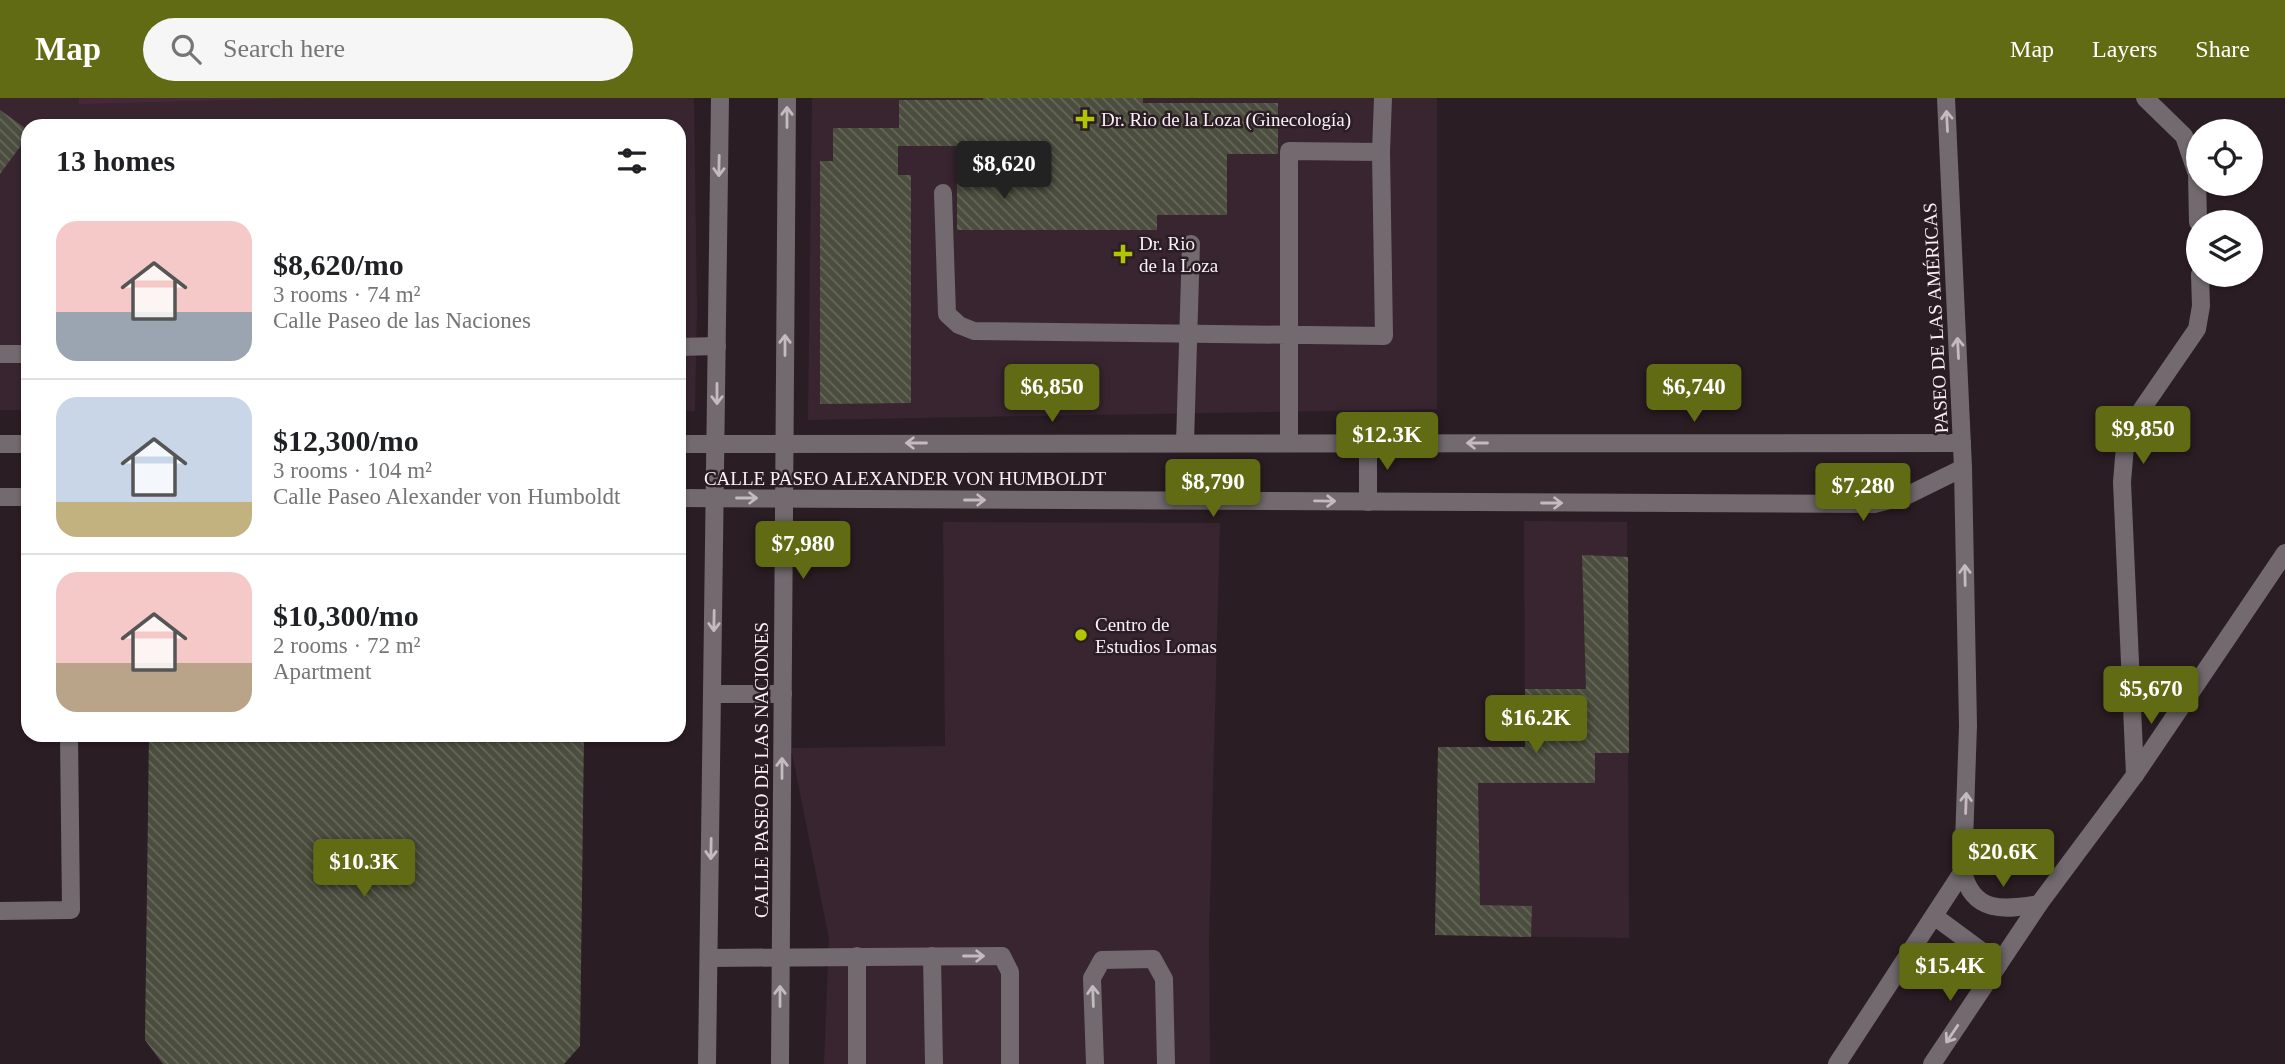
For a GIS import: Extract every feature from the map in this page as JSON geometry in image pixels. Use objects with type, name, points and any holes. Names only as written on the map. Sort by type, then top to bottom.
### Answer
[{"type":"street","points":[[707,1064],[720,98]]},
{"type":"street","name":"CALLE PASEO DE LAS NACIONES","points":[[780,1064],[787,98]]},
{"type":"street","points":[[943,193],[947,314],[959,325],[974,331],[1384,336],[1381,152],[1383,98]]},
{"type":"street","name":"PASEO DE LAS AMÉRICAS","points":[[1946,98],[1963,468],[1968,726],[1963,871]]},
{"type":"street","points":[[2145,98],[2184,136],[2197,174],[2198,210]]},
{"type":"street","points":[[1289,443],[1289,151],[1381,152]]},
{"type":"street","points":[[1185,443],[1191,244]]},
{"type":"street","points":[[2135,775],[2122,482],[2125,446],[2142,409],[2197,329],[2201,306],[2200,287]]},
{"type":"street","points":[[686,347],[717,346]]},
{"type":"street","points":[[0,354],[21,354]]},
{"type":"street","points":[[1368,443],[1368,502]]},
{"type":"street","name":"CALLE PASEO ALEXANDER VON HUMBOLDT","points":[[686,444],[1962,443]]},
{"type":"street","points":[[0,444],[21,444]]},
{"type":"street","name":"CALLE PASEO ALEXANDER VON HUMBOLDT","points":[[686,498],[1874,504],[1906,496],[1963,468]]},
{"type":"street","points":[[0,497],[21,497]]},
{"type":"street","points":[[1932,1064],[2039,904],[2135,775],[2285,553]]},
{"type":"street","points":[[713,694],[783,695]]},
{"type":"street","points":[[0,911],[71,910],[69,742]]},
{"type":"street","points":[[1963,871],[1971,892],[1990,906],[2003,909],[2039,904]]},
{"type":"street","points":[[1838,1064],[1963,871]]},
{"type":"street","points":[[1934,916],[1999,964]]},
{"type":"street","points":[[857,956],[857,1064]]},
{"type":"street","points":[[932,956],[934,1064]]},
{"type":"street","points":[[709,958],[1002,956],[1010,972],[1010,1064]]},
{"type":"street","points":[[1095,1064],[1092,978],[1102,960],[1153,959],[1164,979],[1166,1064]]},
{"type":"shaded area","points":[[0,98],[694,98],[697,308],[695,411],[686,411],[686,119],[21,119],[21,410],[0,410]]},
{"type":"shaded area","points":[[79,98],[306,98],[79,104]]},
{"type":"shaded area","name":"Dr. Rio de la Loza","points":[[812,98],[1437,98],[1437,409],[808,420]]},
{"type":"shaded area","points":[[1524,521],[1627,522],[1629,938],[1435,935],[1438,747],[1525,747]]},
{"type":"shaded area","name":"Centro de Estudios Lomas","points":[[943,522],[1220,523],[1209,939],[1210,1064],[824,1064],[829,939],[791,748],[945,746]]},
{"type":"building","points":[[1143,98],[1143,103],[1278,103],[1278,154],[1227,154],[1227,215],[1157,215],[1157,230],[957,230],[957,146],[898,146],[898,175],[911,175],[911,403],[820,404],[820,161],[833,161],[833,128],[899,128],[899,100]]},
{"type":"building","points":[[0,110],[21,125],[21,146],[0,174]]},
{"type":"building","points":[[1582,555],[1628,557],[1629,753],[1595,753],[1595,783],[1478,783],[1480,905],[1532,906],[1531,937],[1435,935],[1438,747],[1525,747],[1525,689],[1586,689]]},
{"type":"building","points":[[149,742],[584,742],[580,1046],[564,1064],[163,1064],[145,1040]]},
{"type":"place","name":"Dr. Rio de la Loza (Ginecología)","points":[[1085,119]]},
{"type":"place","name":"Dr. Rio de la Loza","points":[[1123,254]]},
{"type":"place","name":"Centro de Estudios Lomas","points":[[1081,635]]}]
